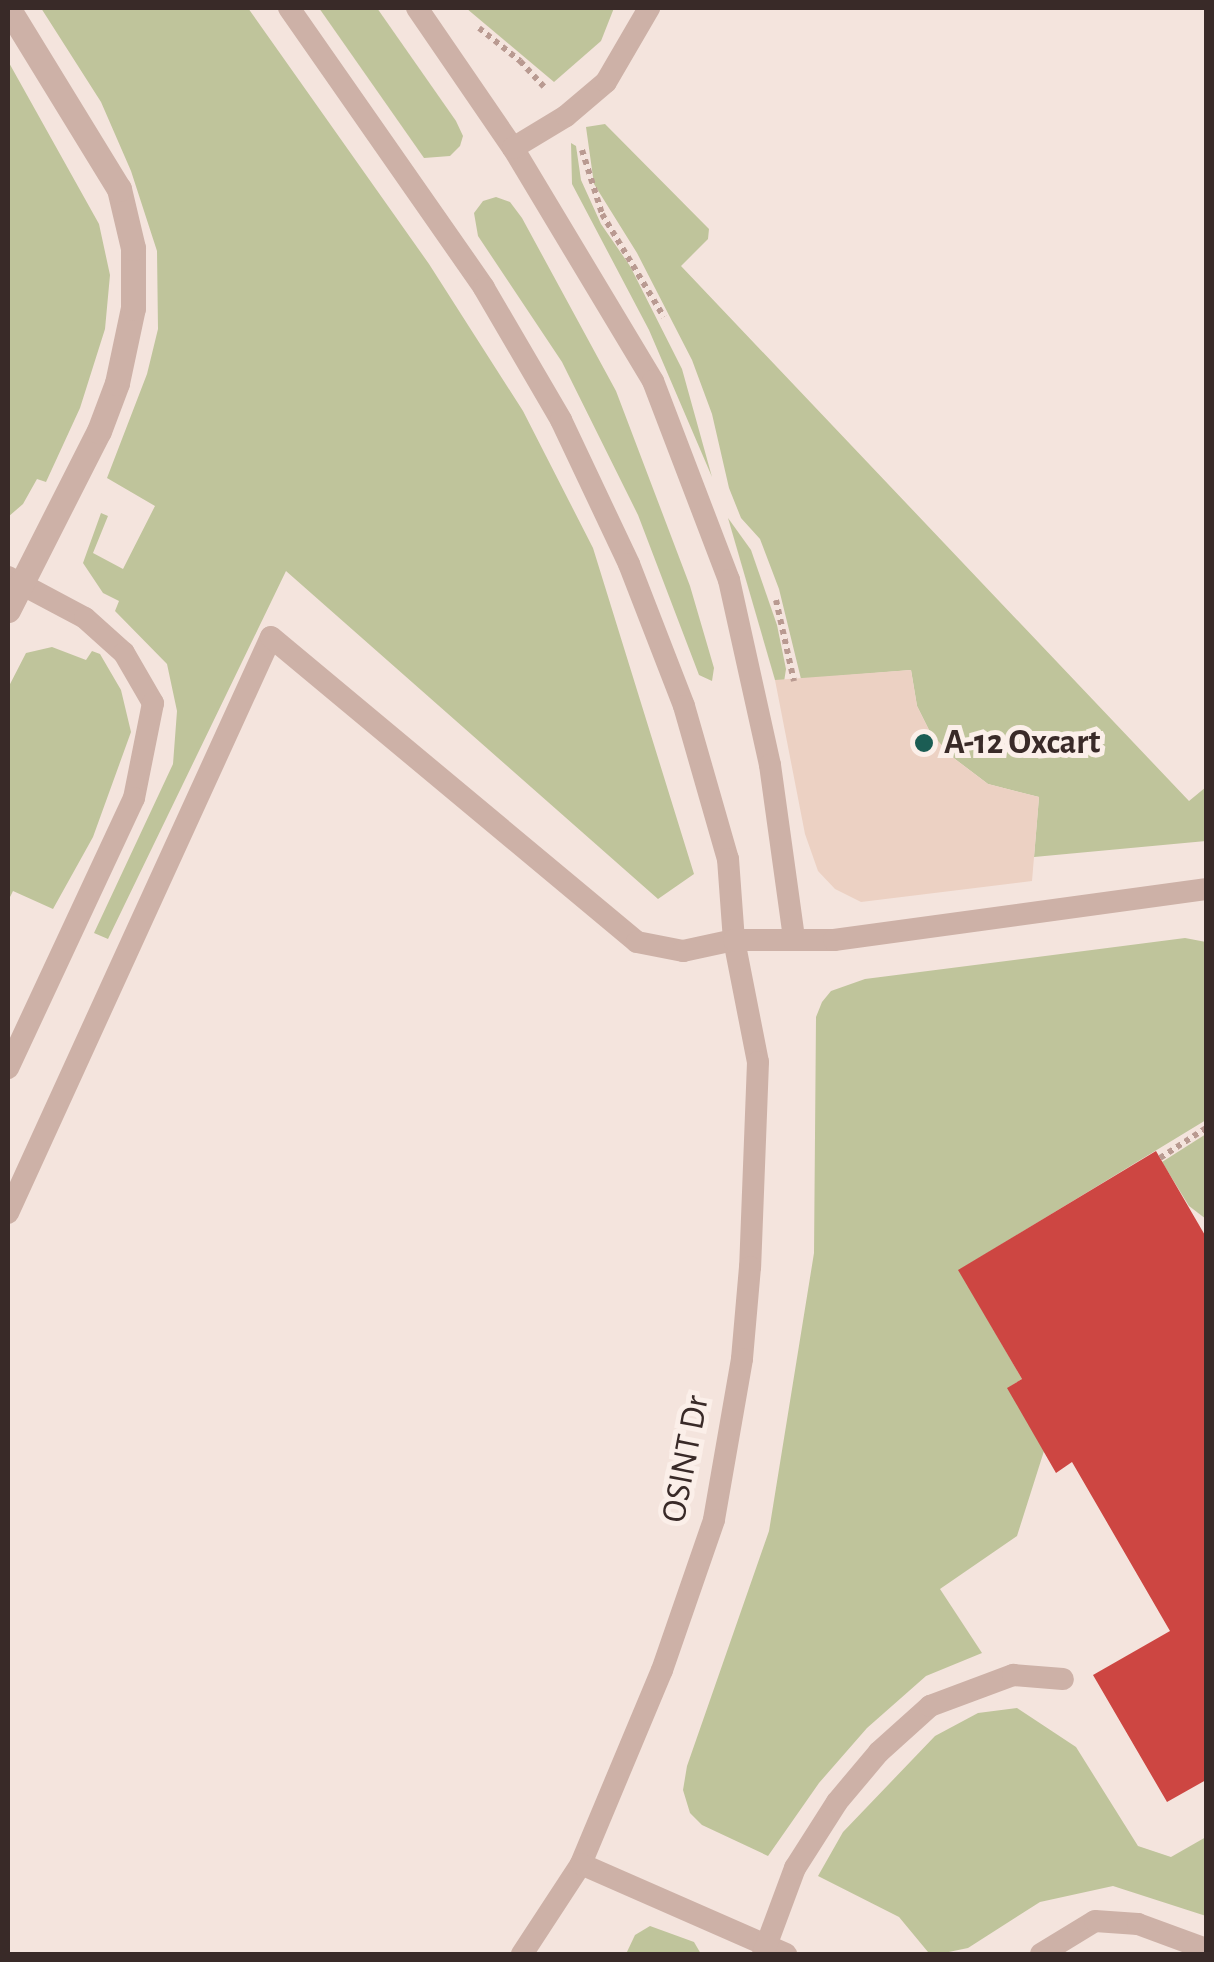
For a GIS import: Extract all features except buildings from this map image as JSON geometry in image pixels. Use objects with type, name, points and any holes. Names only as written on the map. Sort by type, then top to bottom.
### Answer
[{"type":"street","points":[[8,8],[118,188],[133,248],[133,308],[117,382],[74,486],[14,580],[8,610]]},
{"type":"lane","name":"OSINT Dr","points":[[289,8],[484,288],[561,420],[630,564],[684,706],[728,859],[734,940],[758,1062],[742,1359],[714,1520],[662,1670],[580,1864],[522,1954]]},
{"type":"lane","points":[[417,8],[513,148],[653,381],[729,580],[770,765],[794,939]]},
{"type":"lane","points":[[513,148],[566,116],[606,82],[649,8]]},
{"type":"lane","points":[[8,1068],[134,798],[154,702],[124,654],[84,618],[14,580]]},
{"type":"lane","points":[[8,1212],[271,638],[637,942],[682,951],[734,940],[834,940],[1206,890]]},
{"type":"lane","points":[[580,1864],[772,1952],[795,1868],[837,1802],[878,1752],[930,1706],[1013,1675],[1063,1679]]},
{"type":"lane","points":[[1040,1954],[1096,1921],[1138,1924],[1206,1949]]},
{"type":"path","points":[[470,20],[520,61],[544,88]]},
{"type":"path","points":[[1160,1158],[1206,1128]]},
{"type":"green space","points":[[41,8],[248,8],[429,264],[523,411],[593,548],[694,874],[658,899],[286,571],[108,939],[94,933],[173,764],[177,711],[167,664],[115,611],[119,601],[103,593],[83,563],[101,513],[108,516],[93,553],[123,569],[155,506],[107,478],[147,374],[158,329],[157,251],[131,171],[101,102]]},
{"type":"green space","points":[[319,8],[377,8],[456,121],[463,136],[450,156],[424,158]]},
{"type":"green space","points":[[466,8],[614,8],[601,41],[554,82]]},
{"type":"green space","points":[[8,61],[99,224],[110,275],[105,329],[80,408],[46,482],[37,479],[23,504],[8,517]]},
{"type":"green space","points":[[605,124],[709,229],[708,239],[681,266],[1189,801],[1206,787],[1206,841],[1034,857],[1039,797],[988,784],[951,756],[930,732],[917,706],[911,670],[801,679],[779,589],[760,539],[741,518],[729,488],[712,414],[692,360],[637,253],[594,184],[586,127]]},
{"type":"green space","points":[[571,143],[576,146],[581,180],[601,224],[630,266],[682,369],[712,477],[649,330],[572,184]]},
{"type":"green space","points":[[496,197],[510,202],[522,218],[616,391],[690,586],[714,668],[712,681],[699,675],[638,515],[562,362],[478,236],[474,213],[483,201]]},
{"type":"green space","points":[[728,518],[751,550],[777,625],[786,669],[784,682],[775,680]]},
{"type":"green space","points":[[52,647],[86,660],[92,651],[100,654],[121,690],[131,732],[93,837],[53,909],[13,891],[8,901],[8,688],[26,653]]},
{"type":"green space","points":[[1185,938],[1206,942],[1206,1120],[959,1270],[1022,1379],[1008,1388],[1044,1451],[1017,1536],[940,1589],[982,1653],[926,1676],[867,1728],[819,1783],[768,1856],[702,1825],[690,1813],[683,1790],[687,1766],[769,1531],[814,1253],[816,1017],[822,1002],[831,991],[865,979]]},
{"type":"green space","points":[[1206,1134],[1206,1219],[1189,1206],[1162,1162]]},
{"type":"green space","points":[[1017,1708],[1076,1747],[1138,1846],[1171,1857],[1206,1837],[1206,1916],[1113,1886],[1040,1902],[968,1948],[939,1954],[928,1952],[899,1917],[818,1876],[843,1832],[935,1736],[978,1713]]},
{"type":"green space","points":[[650,1926],[694,1942],[701,1954],[626,1954],[635,1935]]},
{"type":"shaded area","points":[[911,670],[917,706],[930,732],[951,756],[988,784],[1039,797],[1032,881],[861,902],[835,889],[818,871],[805,834],[775,680]]},
{"type":"place","name":"A-12 Oxcart","points":[[924,743]]}]
